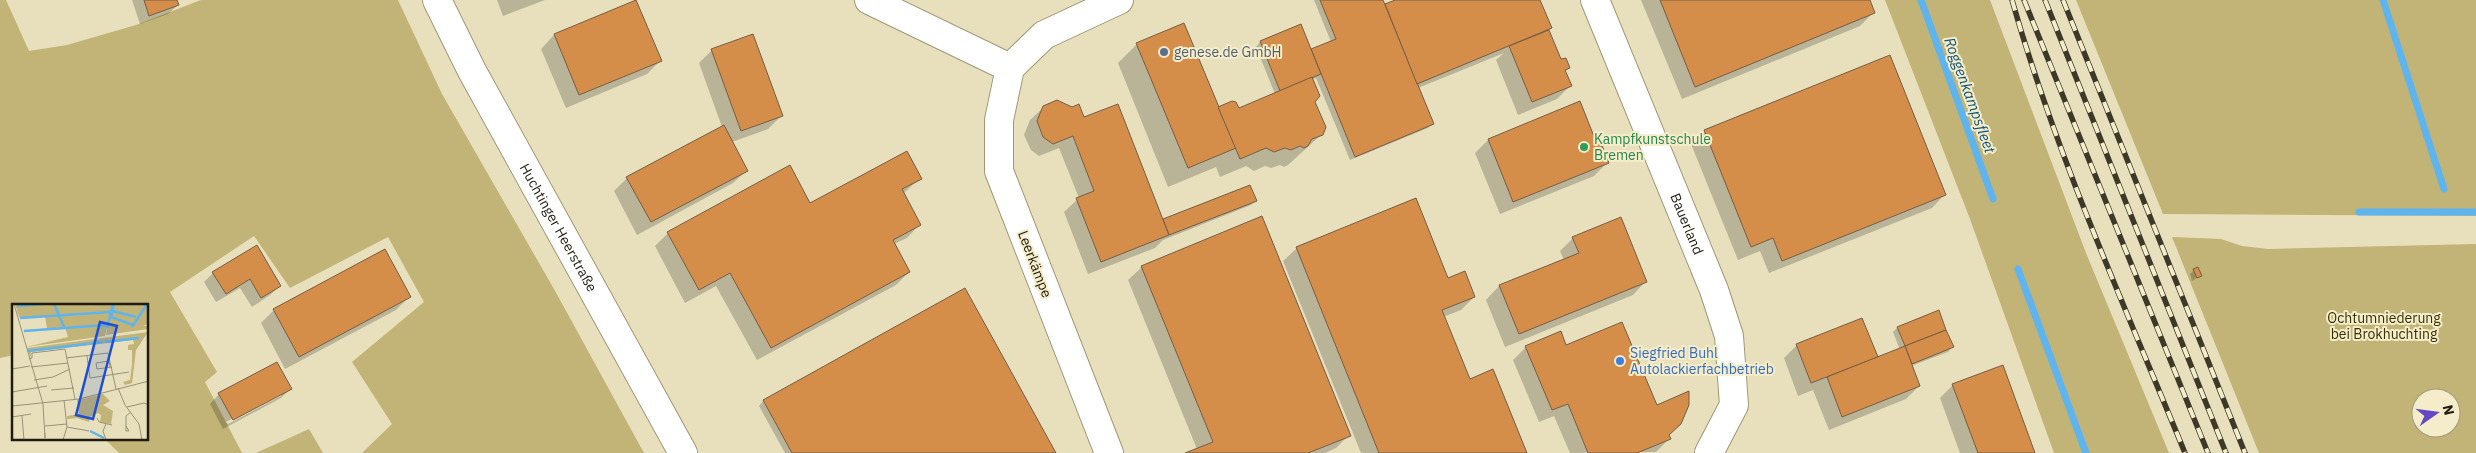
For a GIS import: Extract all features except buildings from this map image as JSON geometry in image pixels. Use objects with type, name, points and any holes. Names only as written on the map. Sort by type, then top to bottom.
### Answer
[{"type":"street","name":"Huchtinger Heerstraße","points":[[437,0],[472,72],[684,453]]},
{"type":"street","points":[[868,0],[1010,68],[1044,35],[1120,0]]},
{"type":"street","name":"Bauerland","points":[[1595,0],[1714,290],[1729,336],[1734,405],[1709,453]]},
{"type":"street","name":"Leerkämpe","points":[[1010,68],[999,120],[999,170],[1109,453]]},
{"type":"green space","points":[[0,0],[6,0],[29,51],[67,45],[136,25],[201,0],[398,0],[442,94],[554,289],[644,453],[362,453],[392,424],[352,362],[424,302],[388,237],[290,288],[254,236],[170,292],[217,372],[205,382],[242,453],[119,453],[106,440],[149,440],[149,304],[12,304],[12,355],[0,358]]},
{"type":"green space","points":[[1885,0],[1990,0],[2086,253],[2169,453],[2054,453],[1970,219]]},
{"type":"green space","points":[[2076,0],[2476,0],[2476,216],[2163,214]]},
{"type":"green space","name":"Ochtumniederung bei Brokhuchting","points":[[2172,237],[2221,239],[2242,246],[2268,249],[2476,244],[2476,453],[2259,453]]},
{"type":"green space","points":[[309,429],[323,453],[256,453]]},
{"type":"waterway","name":"Roggenkampsfleet","points":[[1921,0],[1993,199]]},
{"type":"waterway","points":[[2383,0],[2444,189]]},
{"type":"waterway","points":[[2359,212],[2476,212]]},
{"type":"waterway","name":"Roggenkampsfleet","points":[[2018,269],[2086,453]]},
{"type":"railway","points":[[2012,0],[2049,115],[2070,172],[2185,453]]},
{"type":"railway","points":[[2024,0],[2208,453]]},
{"type":"railway","points":[[2045,0],[2226,453]]},
{"type":"railway","points":[[2063,0],[2245,453]]},
{"type":"place","name":"genese.de GmbH","points":[[1164,52]]},
{"type":"place","name":"Kampfkunstschule Bremen","points":[[1584,147]]},
{"type":"place","name":"Siegfried Buhl Autolackierfachbetrieb","points":[[1620,361]]}]
